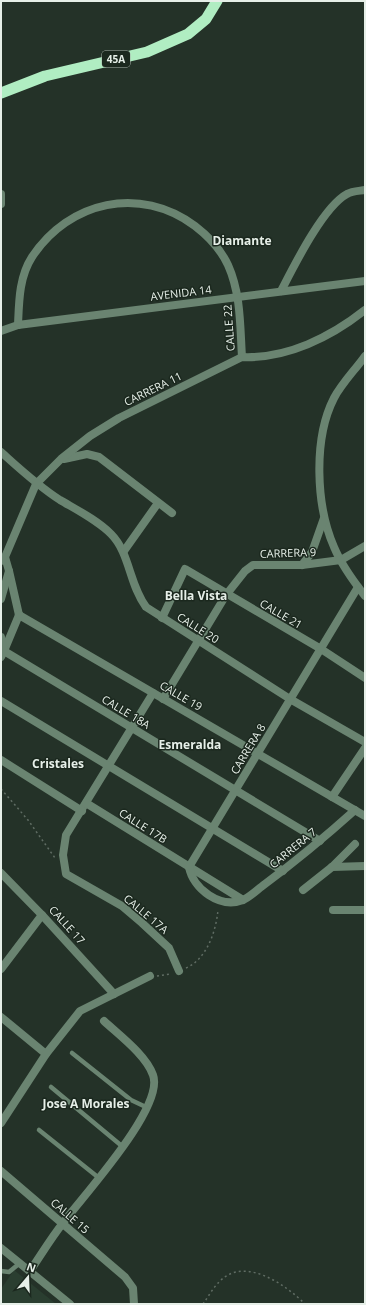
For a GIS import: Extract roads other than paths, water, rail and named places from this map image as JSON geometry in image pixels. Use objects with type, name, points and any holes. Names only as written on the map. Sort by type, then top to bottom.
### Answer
[{"type":"highway","name":"45A","points":[[1,93],[45,76],[147,52],[188,34],[206,19],[217,1]]},
{"type":"street","points":[[280,291],[310,237],[338,199],[348,192],[365,190]]},
{"type":"street","points":[[1,194],[1,204]]},
{"type":"street","name":"CALLE 22","points":[[18,325],[20,291],[31,258],[52,232],[81,212],[114,203],[148,204],[181,216],[203,232],[208,236],[228,264],[238,297],[242,357]]},
{"type":"street","name":"AVENIDA 14","points":[[1,331],[18,325],[365,281]]},
{"type":"street","name":"CARRERA 11","points":[[3,559],[36,484],[61,460],[90,436],[119,418],[242,357],[261,358],[283,354],[348,323],[365,310]]},
{"type":"street","points":[[365,356],[334,398],[324,429],[319,484],[324,518],[334,548],[365,596]]},
{"type":"street","name":"CALLE 20","points":[[1,452],[36,484],[110,534],[124,551],[138,596],[146,607],[290,699],[365,742]]},
{"type":"street","points":[[61,460],[87,454],[98,457],[172,513]]},
{"type":"street","points":[[124,551],[158,503]]},
{"type":"street","points":[[302,566],[312,552],[324,518]]},
{"type":"street","points":[[341,560],[365,546]]},
{"type":"street","points":[[2,654],[19,615],[9,571],[3,559]]},
{"type":"street","name":"CARRERA 9","points":[[164,699],[226,595],[245,571],[254,565],[302,566],[341,560]]},
{"type":"street","name":"CALLE 21","points":[[162,618],[185,569],[226,595],[321,649],[365,678]]},
{"type":"street","points":[[1,599],[9,571]]},
{"type":"street","name":"CARRERA 8","points":[[189,868],[358,587]]},
{"type":"street","name":"CALLE 19","points":[[19,615],[365,816]]},
{"type":"street","points":[[1,637],[2,654]]},
{"type":"street","name":"CALLE 18A","points":[[2,654],[132,728],[320,841]]},
{"type":"street","points":[[84,807],[153,693]]},
{"type":"street","points":[[1,701],[283,871]]},
{"type":"street","points":[[332,797],[365,748]]},
{"type":"street","name":"CALLE 17B","points":[[1,760],[189,868]]},
{"type":"street","name":"CALLE 17A","points":[[84,807],[66,835],[63,855],[66,874],[122,906],[137,919],[169,948],[179,972]]},
{"type":"street","name":"CARRERA 7","points":[[243,900],[283,871],[355,810]]},
{"type":"street","points":[[304,890],[332,867],[355,844]]},
{"type":"street","points":[[332,867],[365,866]]},
{"type":"street","points":[[189,868],[190,875],[194,882],[204,892],[219,900],[231,902],[243,900]]},
{"type":"street","points":[[189,868],[243,900]]},
{"type":"street","name":"CALLE 17","points":[[1,873],[42,914],[114,994]]},
{"type":"street","points":[[333,910],[365,910]]},
{"type":"street","points":[[1,969],[42,914]]},
{"type":"street","points":[[1,1123],[46,1054],[80,1011],[150,976]]},
{"type":"street","points":[[1,1017],[46,1054]]},
{"type":"street","points":[[30,1271],[62,1223],[123,1147],[148,1108],[153,1091],[154,1076],[144,1060],[104,1020]]},
{"type":"street","name":"CALLE 15","points":[[1,1171],[125,1277],[133,1288],[134,1304]]},
{"type":"street","points":[[1,1248],[70,1304]]},
{"type":"lane","points":[[72,1053],[131,1100],[148,1108]]},
{"type":"lane","points":[[51,1087],[123,1147]]},
{"type":"lane","points":[[39,1130],[99,1178]]},
{"type":"lane","points":[[1,1271],[9,1272],[20,1263]]},
{"type":"district","name":"Diamante","points":[[242,241]]},
{"type":"district","name":"Bella Vista","points":[[196,596]]},
{"type":"district","name":"Esmeralda","points":[[190,745]]},
{"type":"district","name":"Cristales","points":[[58,764]]},
{"type":"district","name":"Jose A Morales","points":[[86,1104]]}]
